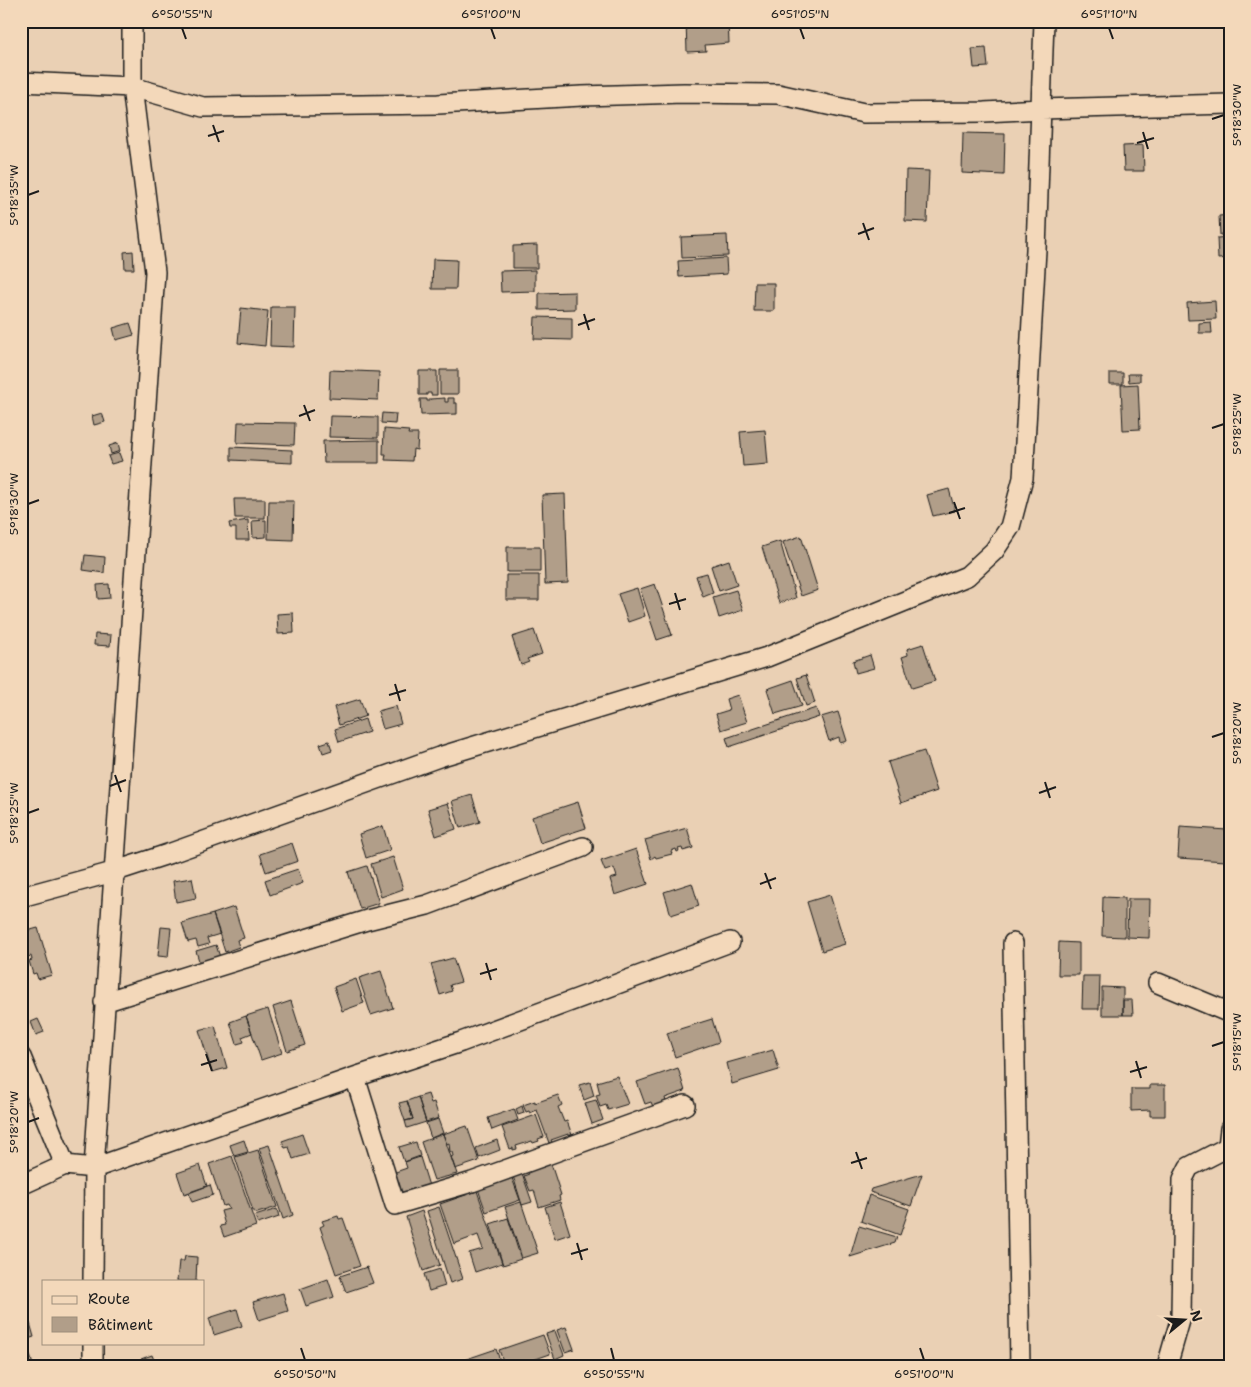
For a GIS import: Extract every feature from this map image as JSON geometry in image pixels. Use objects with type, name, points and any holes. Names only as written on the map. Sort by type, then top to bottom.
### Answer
[{"type":"street","points":[[93,1280],[94,1168],[104,1002],[155,272],[132,87],[132,21]]},
{"type":"street","points":[[21,897],[113,872],[439,757],[767,657],[967,576],[994,551],[1010,527],[1023,478],[1036,250],[1044,21]]},
{"type":"street","points":[[21,82],[132,87],[204,107],[438,104],[582,96],[693,93],[778,94],[864,113],[984,112],[1230,104]]},
{"type":"street","points":[[104,1002],[367,920],[427,905],[583,847]]},
{"type":"street","points":[[21,1185],[65,1165],[94,1168],[461,1042],[730,942]]},
{"type":"street","points":[[1013,943],[1020,1366]]},
{"type":"street","points":[[1158,983],[1230,1013]]},
{"type":"street","points":[[21,1057],[65,1165]]},
{"type":"street","points":[[355,1077],[395,1205],[472,1182],[685,1105]]},
{"type":"street","points":[[1167,1366],[1181,1317],[1183,1178],[1189,1167],[1229,1140]]},
{"type":"street","points":[[93,1344],[93,1366]]},
{"type":"building","points":[[686,21],[728,21],[729,43],[705,45],[706,51],[687,52]]},
{"type":"building","points":[[986,48],[988,67],[974,68],[972,49]]},
{"type":"building","points":[[963,133],[1005,134],[1004,175],[962,173]]},
{"type":"building","points":[[1143,145],[1144,171],[1124,171],[1123,146]]},
{"type":"building","points":[[906,170],[929,171],[927,222],[905,221]]},
{"type":"building","points":[[1230,215],[1230,235],[1220,235],[1219,216]]},
{"type":"building","points":[[727,235],[728,256],[682,258],[681,237]]},
{"type":"building","points":[[1230,237],[1230,258],[1218,259],[1217,238]]},
{"type":"building","points":[[537,245],[537,268],[513,268],[513,246]]},
{"type":"building","points":[[133,251],[134,269],[125,269],[124,252]]},
{"type":"building","points":[[726,258],[727,274],[679,277],[678,261]]},
{"type":"building","points":[[433,259],[457,260],[456,289],[432,289]]},
{"type":"building","points":[[535,270],[535,291],[501,292],[500,271]]},
{"type":"building","points":[[755,283],[774,283],[774,311],[754,311]]},
{"type":"building","points":[[575,292],[575,309],[539,310],[539,293]]},
{"type":"building","points":[[1215,301],[1216,319],[1188,320],[1187,303]]},
{"type":"building","points":[[271,307],[295,307],[294,347],[270,346]]},
{"type":"building","points":[[241,308],[268,311],[265,346],[238,343]]},
{"type":"building","points":[[535,317],[572,318],[572,340],[534,339]]},
{"type":"building","points":[[1211,322],[1212,333],[1199,333],[1199,323]]},
{"type":"building","points":[[130,323],[134,335],[116,340],[113,328]]},
{"type":"building","points":[[330,370],[379,372],[378,400],[329,398]]},
{"type":"building","points":[[440,370],[458,370],[458,394],[440,394]]},
{"type":"building","points":[[419,371],[437,371],[437,395],[427,393],[427,395],[419,395]]},
{"type":"building","points":[[1110,373],[1123,373],[1123,384],[1110,384]]},
{"type":"building","points":[[1128,374],[1140,374],[1140,381],[1129,382]]},
{"type":"building","points":[[1138,384],[1140,429],[1123,430],[1121,385]]},
{"type":"building","points":[[445,398],[445,402],[448,402],[448,398],[454,398],[454,403],[457,403],[457,414],[421,415],[420,399],[430,401],[430,399]]},
{"type":"building","points":[[102,413],[105,422],[94,425],[92,416]]},
{"type":"building","points":[[382,413],[396,414],[395,424],[381,423]]},
{"type":"building","points":[[330,416],[378,417],[378,438],[329,437]]},
{"type":"building","points":[[238,422],[295,423],[294,445],[237,443]]},
{"type":"building","points":[[384,429],[409,431],[408,434],[418,434],[417,450],[413,449],[412,461],[385,460],[386,454],[383,454]]},
{"type":"building","points":[[765,430],[768,464],[743,466],[740,432]]},
{"type":"building","points":[[379,440],[379,463],[324,463],[323,441]]},
{"type":"building","points":[[118,443],[120,451],[111,454],[109,446]]},
{"type":"building","points":[[231,447],[292,450],[292,463],[231,460]]},
{"type":"building","points":[[119,453],[122,461],[111,464],[108,456]]},
{"type":"building","points":[[949,489],[955,511],[933,516],[927,495]]},
{"type":"building","points":[[565,494],[568,583],[545,584],[542,495]]},
{"type":"building","points":[[234,499],[265,499],[265,518],[235,518]]},
{"type":"building","points":[[269,501],[294,501],[293,540],[268,539]]},
{"type":"building","points":[[248,520],[249,540],[236,540],[236,528],[230,528],[229,523]]},
{"type":"building","points":[[266,520],[266,537],[253,538],[252,521]]},
{"type":"building","points":[[801,536],[818,590],[801,596],[783,542]]},
{"type":"building","points":[[780,541],[796,598],[779,603],[762,547]]},
{"type":"building","points":[[507,547],[540,547],[540,572],[507,572]]},
{"type":"building","points":[[85,555],[105,557],[104,573],[83,570]]},
{"type":"building","points":[[729,560],[737,585],[719,591],[711,566]]},
{"type":"building","points":[[707,573],[713,593],[703,597],[696,576]]},
{"type":"building","points":[[506,575],[539,575],[539,600],[506,600]]},
{"type":"building","points":[[109,584],[110,598],[98,599],[97,585]]},
{"type":"building","points":[[655,584],[672,635],[657,640],[640,589]]},
{"type":"building","points":[[637,588],[645,616],[628,622],[618,594]]},
{"type":"building","points":[[736,590],[743,610],[719,618],[713,597]]},
{"type":"building","points":[[293,613],[294,633],[278,634],[277,614]]},
{"type":"building","points":[[534,630],[542,654],[527,659],[529,662],[521,665],[512,637]]},
{"type":"building","points":[[95,634],[111,635],[110,646],[94,645]]},
{"type":"building","points":[[923,644],[935,681],[912,688],[902,657],[908,655],[907,649]]},
{"type":"building","points":[[870,655],[874,668],[856,673],[853,661]]},
{"type":"building","points":[[806,675],[815,703],[806,706],[797,678]]},
{"type":"building","points":[[793,680],[802,706],[775,714],[767,689]]},
{"type":"building","points":[[738,695],[747,722],[721,730],[716,714],[729,710],[726,699]]},
{"type":"building","points":[[360,699],[366,716],[339,725],[334,707]]},
{"type":"building","points":[[396,706],[401,724],[383,729],[378,711]]},
{"type":"building","points":[[816,708],[819,717],[729,747],[726,738]]},
{"type":"building","points":[[838,712],[847,741],[840,743],[839,737],[829,741],[821,717]]},
{"type":"building","points":[[365,719],[369,732],[339,742],[335,729]]},
{"type":"building","points":[[329,741],[332,750],[323,753],[320,744]]},
{"type":"building","points":[[924,751],[937,791],[901,803],[888,762]]},
{"type":"building","points":[[472,795],[480,822],[460,828],[452,801]]},
{"type":"building","points":[[578,802],[586,828],[540,843],[532,817]]},
{"type":"building","points":[[448,803],[456,829],[436,836],[428,809]]},
{"type":"building","points":[[383,826],[390,850],[366,858],[359,834]]},
{"type":"building","points":[[1180,827],[1227,830],[1226,861],[1178,858]]},
{"type":"building","points":[[687,828],[693,848],[683,851],[682,848],[678,849],[679,851],[677,852],[676,849],[671,851],[672,854],[656,858],[655,856],[651,859],[645,840]]},
{"type":"building","points":[[292,843],[298,861],[266,872],[260,854]]},
{"type":"building","points":[[636,849],[648,884],[615,895],[610,879],[617,877],[614,868],[605,871],[601,861]]},
{"type":"building","points":[[393,857],[403,889],[381,897],[371,864]]},
{"type":"building","points":[[367,866],[379,903],[360,909],[348,872]]},
{"type":"building","points":[[298,869],[303,883],[270,895],[265,880]]},
{"type":"building","points":[[192,878],[196,898],[176,902],[173,881]]},
{"type":"building","points":[[692,883],[699,906],[671,915],[664,892]]},
{"type":"building","points":[[830,895],[845,944],[822,951],[807,902]]},
{"type":"building","points":[[1103,897],[1125,898],[1125,937],[1102,936]]},
{"type":"building","points":[[1128,899],[1150,899],[1149,938],[1127,937]]},
{"type":"building","points":[[234,907],[244,938],[237,940],[239,947],[225,952],[213,914]]},
{"type":"building","points":[[213,914],[220,934],[207,938],[209,944],[198,947],[196,940],[188,942],[182,923]]},
{"type":"building","points":[[161,927],[171,928],[168,957],[158,956]]},
{"type":"building","points":[[38,928],[52,975],[38,979],[36,973],[33,974],[29,961],[32,960],[31,956],[28,957],[23,932]]},
{"type":"building","points":[[1059,942],[1079,943],[1079,975],[1058,975]]},
{"type":"building","points":[[216,945],[220,957],[200,964],[196,951]]},
{"type":"building","points":[[453,958],[461,982],[450,985],[452,991],[440,995],[431,964]]},
{"type":"building","points":[[381,971],[393,1008],[371,1015],[359,978]]},
{"type":"building","points":[[1083,976],[1100,976],[1099,1009],[1082,1009]]},
{"type":"building","points":[[356,979],[364,1003],[342,1011],[334,987]]},
{"type":"building","points":[[1102,987],[1123,988],[1123,1015],[1102,1015]]},
{"type":"building","points":[[1123,1000],[1132,1000],[1133,1015],[1123,1015]]},
{"type":"building","points":[[291,1001],[305,1045],[287,1051],[273,1007]]},
{"type":"building","points":[[268,1009],[282,1053],[261,1060],[246,1016]]},
{"type":"building","points":[[246,1016],[252,1033],[242,1037],[244,1042],[237,1044],[230,1022]]},
{"type":"building","points":[[38,1019],[44,1032],[36,1035],[31,1022]]},
{"type":"building","points":[[712,1019],[719,1042],[675,1057],[667,1033]]},
{"type":"building","points":[[215,1026],[227,1068],[212,1072],[199,1030]]},
{"type":"building","points":[[773,1050],[779,1070],[732,1084],[727,1063]]},
{"type":"building","points":[[678,1068],[685,1091],[665,1098],[667,1105],[654,1109],[651,1102],[645,1104],[637,1082]]},
{"type":"building","points":[[617,1076],[628,1104],[608,1110],[606,1105],[600,1107],[596,1095],[600,1094],[597,1082]]},
{"type":"building","points":[[590,1082],[594,1096],[584,1100],[579,1085]]},
{"type":"building","points":[[1150,1085],[1165,1085],[1165,1116],[1150,1116],[1150,1110],[1131,1111],[1131,1089],[1150,1089]]},
{"type":"building","points":[[428,1094],[431,1103],[434,1102],[439,1118],[426,1122],[418,1097]]},
{"type":"building","points":[[558,1095],[562,1105],[558,1107],[564,1122],[567,1121],[572,1135],[568,1136],[568,1134],[551,1140],[552,1142],[549,1143],[537,1110],[530,1113],[529,1111],[526,1112],[523,1105]]},
{"type":"building","points":[[418,1097],[426,1122],[407,1128],[405,1121],[413,1119],[407,1101]]},
{"type":"building","points":[[596,1100],[603,1120],[592,1124],[585,1103]]},
{"type":"building","points":[[407,1101],[413,1119],[405,1121],[399,1103]]},
{"type":"building","points":[[522,1106],[524,1113],[518,1115],[516,1109]]},
{"type":"building","points":[[514,1109],[518,1120],[492,1130],[488,1118]]},
{"type":"building","points":[[536,1115],[544,1137],[533,1143],[532,1141],[516,1146],[517,1149],[510,1149],[502,1127]]},
{"type":"building","points":[[438,1119],[443,1133],[431,1138],[426,1123]]},
{"type":"building","points":[[467,1126],[479,1161],[455,1169],[449,1143],[447,1144],[443,1134]]},
{"type":"building","points":[[302,1134],[309,1154],[293,1159],[289,1147],[285,1148],[282,1141]]},
{"type":"building","points":[[443,1134],[457,1174],[434,1180],[421,1142]]},
{"type":"building","points":[[244,1140],[248,1152],[234,1156],[230,1145]]},
{"type":"building","points":[[497,1140],[500,1150],[479,1158],[476,1148]]},
{"type":"building","points":[[416,1142],[420,1156],[404,1162],[399,1147]]},
{"type":"building","points":[[269,1145],[293,1215],[283,1219],[259,1148]]},
{"type":"building","points":[[258,1150],[277,1207],[254,1214],[235,1157]]},
{"type":"building","points":[[232,1156],[256,1226],[224,1237],[220,1226],[225,1225],[221,1211],[229,1209],[227,1205],[223,1206],[209,1164]]},
{"type":"building","points":[[420,1157],[429,1186],[398,1197],[390,1174],[407,1168],[405,1162]]},
{"type":"building","points":[[551,1164],[561,1195],[559,1196],[560,1200],[539,1207],[534,1190],[530,1191],[524,1176],[529,1174],[528,1172]]},
{"type":"building","points":[[200,1165],[207,1186],[184,1194],[177,1173]]},
{"type":"building","points":[[522,1173],[532,1202],[522,1205],[513,1176]]},
{"type":"building","points":[[922,1174],[911,1206],[870,1192],[871,1189]]},
{"type":"building","points":[[512,1178],[520,1200],[486,1212],[478,1189]]},
{"type":"building","points":[[1227,1179],[1230,1179],[1230,1254],[1225,1254]]},
{"type":"building","points":[[210,1185],[213,1195],[192,1202],[189,1193]]},
{"type":"building","points":[[477,1191],[502,1263],[475,1272],[469,1253],[483,1249],[478,1235],[454,1244],[440,1204]]},
{"type":"building","points":[[869,1195],[909,1209],[900,1235],[861,1221]]},
{"type":"building","points":[[521,1202],[538,1253],[522,1258],[505,1207]]},
{"type":"building","points":[[560,1202],[570,1234],[555,1239],[545,1207]]},
{"type":"building","points":[[439,1207],[463,1279],[450,1283],[427,1211]]},
{"type":"building","points":[[277,1209],[279,1217],[258,1224],[255,1216]]},
{"type":"building","points":[[422,1211],[440,1265],[423,1271],[406,1217]]},
{"type":"building","points":[[338,1216],[339,1219],[343,1218],[360,1266],[336,1274],[320,1227],[324,1225],[322,1221]]},
{"type":"building","points":[[508,1218],[521,1259],[503,1265],[490,1224]]},
{"type":"building","points":[[859,1226],[897,1237],[895,1243],[850,1257]]},
{"type":"building","points":[[185,1256],[197,1257],[196,1280],[177,1280],[179,1261],[184,1261]]},
{"type":"building","points":[[367,1267],[373,1283],[346,1292],[340,1276]]},
{"type":"building","points":[[440,1269],[445,1286],[429,1291],[424,1274]]},
{"type":"building","points":[[328,1279],[334,1297],[306,1306],[300,1289]]},
{"type":"building","points":[[283,1293],[288,1311],[259,1320],[253,1302]]},
{"type":"building","points":[[237,1309],[242,1326],[214,1335],[209,1318]]},
{"type":"building","points":[[30,1323],[34,1337],[21,1341],[21,1325]]},
{"type":"building","points":[[566,1327],[574,1349],[565,1352],[557,1330]]},
{"type":"building","points":[[555,1331],[564,1355],[555,1359],[546,1334]]},
{"type":"building","points":[[543,1335],[550,1354],[516,1366],[505,1366],[499,1350]]},
{"type":"building","points":[[27,1345],[33,1365],[21,1366],[21,1347]]},
{"type":"building","points":[[496,1349],[502,1366],[456,1366],[455,1363]]},
{"type":"building","points":[[152,1355],[156,1365],[144,1366],[141,1359]]},
{"type":"building","points":[[549,1359],[552,1366],[531,1366]]},
{"type":"building","points":[[179,1362],[189,1363],[189,1366],[179,1366]]}]
